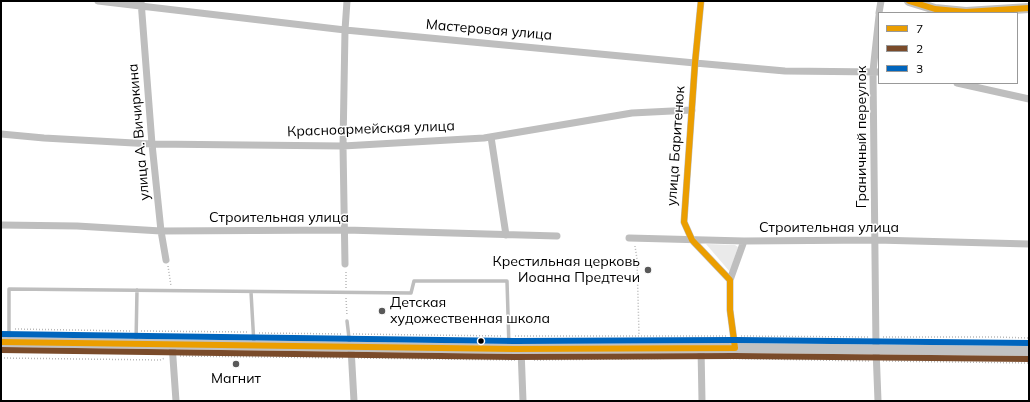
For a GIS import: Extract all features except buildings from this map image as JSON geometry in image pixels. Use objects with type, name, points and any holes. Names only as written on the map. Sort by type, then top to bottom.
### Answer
[{"type":"main road","points":[[909,1],[934,9],[966,12],[1029,8]]},
{"type":"main road","points":[[5,342],[701,353],[735,348],[1029,351]]},
{"type":"street","name":"Мастеровая улица","points":[[98,1],[141,4],[345,30],[695,63],[785,71],[876,72]]},
{"type":"street","points":[[346,264],[343,146],[347,1]]},
{"type":"street","name":"улица Баритенюк","points":[[701,1],[695,63],[684,222],[692,240],[730,280]]},
{"type":"street","points":[[879,12],[881,1]]},
{"type":"street","name":"улица А. Вичиркина","points":[[141,4],[152,144],[161,231],[166,260]]},
{"type":"street","name":"Граничный переулок","points":[[878,35],[876,72],[876,361],[878,401]]},
{"type":"street","points":[[961,84],[1029,99]]},
{"type":"street","name":"Красноармейская улица","points":[[1,134],[152,144],[343,146],[491,137],[632,114],[692,110]]},
{"type":"street","points":[[491,137],[506,234]]},
{"type":"street","name":"Строительная улица","points":[[1,225],[77,226],[161,231],[345,230],[558,236]]},
{"type":"street","name":"Строительная улица","points":[[632,238],[744,241],[876,240],[1029,244]]},
{"type":"street","points":[[735,348],[730,310],[730,280],[744,241]]},
{"type":"street","points":[[172,344],[176,401]]},
{"type":"street","points":[[351,348],[354,401]]},
{"type":"street","points":[[521,349],[524,401]]},
{"type":"street","points":[[701,353],[702,401]]},
{"type":"lane","points":[[5,342],[9,289],[411,293],[414,281],[507,281],[509,349]]},
{"type":"lane","points":[[136,344],[137,290]]},
{"type":"lane","points":[[251,292],[254,346]]},
{"type":"lane","points":[[347,321],[351,348]]},
{"type":"path","points":[[632,238],[636,259],[639,336]]},
{"type":"path","points":[[166,260],[169,267],[172,291]]},
{"type":"path","points":[[637,287],[641,288]]},
{"type":"path","points":[[534,360],[701,353],[876,361],[1029,363]]},
{"type":"path","points":[[1,358],[160,360],[172,356],[515,360]]},
{"type":"shaded area","points":[[706,244],[735,245],[738,247],[730,272]]},
{"type":"transit line","name":"7","points":[[701,1],[695,63],[684,222],[692,240],[730,280],[730,310],[735,348]]},
{"type":"transit line","name":"7","points":[[909,1],[935,9],[966,12],[1029,8]]},
{"type":"transit line","name":"3","points":[[1,334],[514,341],[735,340],[1029,343]]},
{"type":"transit line","name":"7","points":[[1,342],[514,349],[735,348]]},
{"type":"transit line","name":"2","points":[[1,350],[514,357],[735,356],[1029,359]]},
{"type":"place","name":"Крестильная церковь Иоанна Предтечи","points":[[648,270]]},
{"type":"place","name":"Детская художественная школа","points":[[382,311]]},
{"type":"place","name":"Магнит","points":[[236,364]]}]
